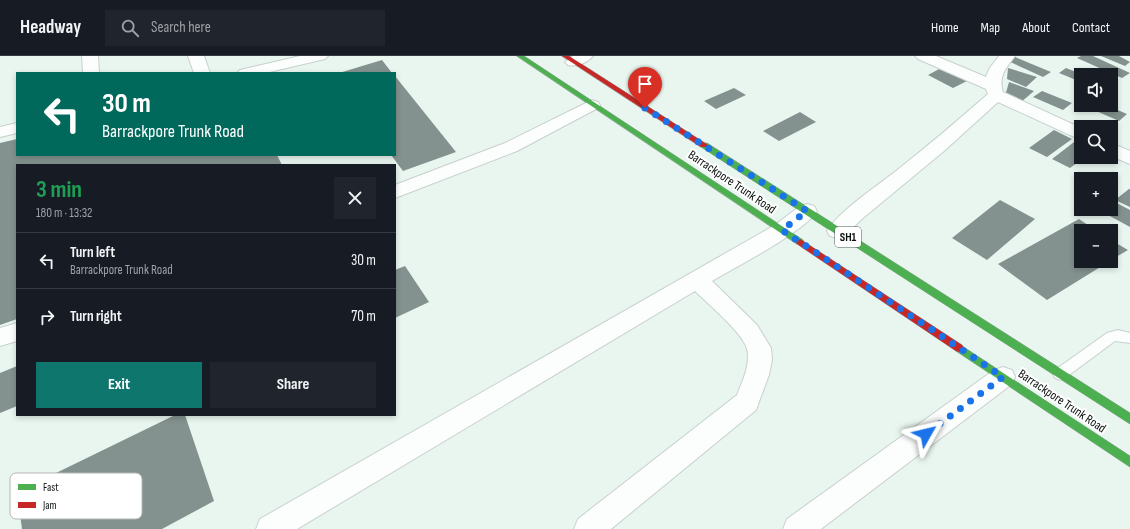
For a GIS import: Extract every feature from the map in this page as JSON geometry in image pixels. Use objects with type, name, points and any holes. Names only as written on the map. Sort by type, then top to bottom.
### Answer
[{"type":"main road","name":"Barrackpore Trunk Road","points":[[520,56],[1130,462]]},
{"type":"main road","name":"Barrackpore Trunk Road","points":[[574,58],[807,211],[1130,419]]},
{"type":"street","points":[[90,56],[91,72]]},
{"type":"street","points":[[196,56],[202,72]]},
{"type":"street","points":[[249,72],[320,56]]},
{"type":"street","points":[[923,56],[994,90],[1074,131]]},
{"type":"street","points":[[838,230],[856,213],[938,147],[994,90],[995,71],[1007,56]]},
{"type":"street","points":[[396,192],[511,147],[592,105]]},
{"type":"street","points":[[0,132],[16,128]]},
{"type":"street","points":[[1118,152],[1130,158]]},
{"type":"street","points":[[270,529],[782,230],[807,211]]},
{"type":"street","points":[[588,529],[747,402],[758,373],[759,348],[743,324],[696,279]]},
{"type":"street","points":[[0,337],[16,332]]},
{"type":"street","points":[[798,529],[1003,377]]},
{"type":"lane","points":[[1060,374],[1111,337],[1118,335],[1130,338]]},
{"type":"building","points":[[1081,56],[1093,56],[1130,73],[1122,78],[1118,76],[1118,68],[1100,68],[1077,58]]},
{"type":"building","points":[[1101,56],[1119,56],[1130,62],[1125,66]]},
{"type":"building","points":[[1015,57],[1051,72],[1043,77],[1008,61]]},
{"type":"building","points":[[382,60],[391,72],[342,72]]},
{"type":"building","points":[[941,68],[967,81],[953,88],[928,75]]},
{"type":"building","points":[[1008,68],[1037,77],[1026,87],[1007,79]]},
{"type":"building","points":[[1066,68],[1074,71],[1074,79],[1059,73]]},
{"type":"building","points":[[396,77],[456,152],[403,171],[392,156],[396,156]]},
{"type":"building","points":[[1009,82],[1034,91],[1020,103],[1005,96]]},
{"type":"building","points":[[734,88],[746,95],[716,109],[704,101]]},
{"type":"building","points":[[1042,91],[1072,103],[1063,110],[1033,97]]},
{"type":"building","points":[[1118,110],[1127,114],[1119,121],[1098,112],[1118,112]]},
{"type":"building","points":[[800,112],[816,122],[779,141],[763,131]]},
{"type":"building","points":[[1054,130],[1072,139],[1047,157],[1029,148]]},
{"type":"building","points":[[16,139],[16,156],[278,156],[282,164],[16,164],[16,319],[0,325],[0,143]]},
{"type":"building","points":[[1074,142],[1074,164],[1075,164],[1070,168],[1052,159]]},
{"type":"building","points":[[1130,189],[1130,207],[1118,201],[1118,198]]},
{"type":"building","points":[[1000,200],[1035,219],[987,260],[952,238]]},
{"type":"building","points":[[1118,204],[1130,210],[1130,227],[1110,216],[1118,216]]},
{"type":"building","points":[[1079,219],[1086,224],[1074,224],[1074,268],[1099,268],[1047,300],[998,264]]},
{"type":"building","points":[[1118,244],[1128,250],[1118,256]]},
{"type":"building","points":[[405,266],[429,302],[396,318],[396,270]]},
{"type":"building","points":[[16,366],[16,406],[0,413],[0,373]]},
{"type":"building","points":[[173,416],[185,416],[214,501],[162,529],[22,529],[21,519],[142,519],[142,473],[56,473]]},
{"type":"traffic: fast","points":[[520,56],[800,242]]},
{"type":"traffic: fast","points":[[704,145],[1130,419]]},
{"type":"traffic: fast","points":[[959,348],[1130,462]]},
{"type":"traffic: jam","points":[[565,56],[704,145]]},
{"type":"traffic: jam","points":[[800,242],[959,348]]},
{"type":"route","points":[[645,108],[807,211],[782,230],[1003,377],[926,434]]}]
